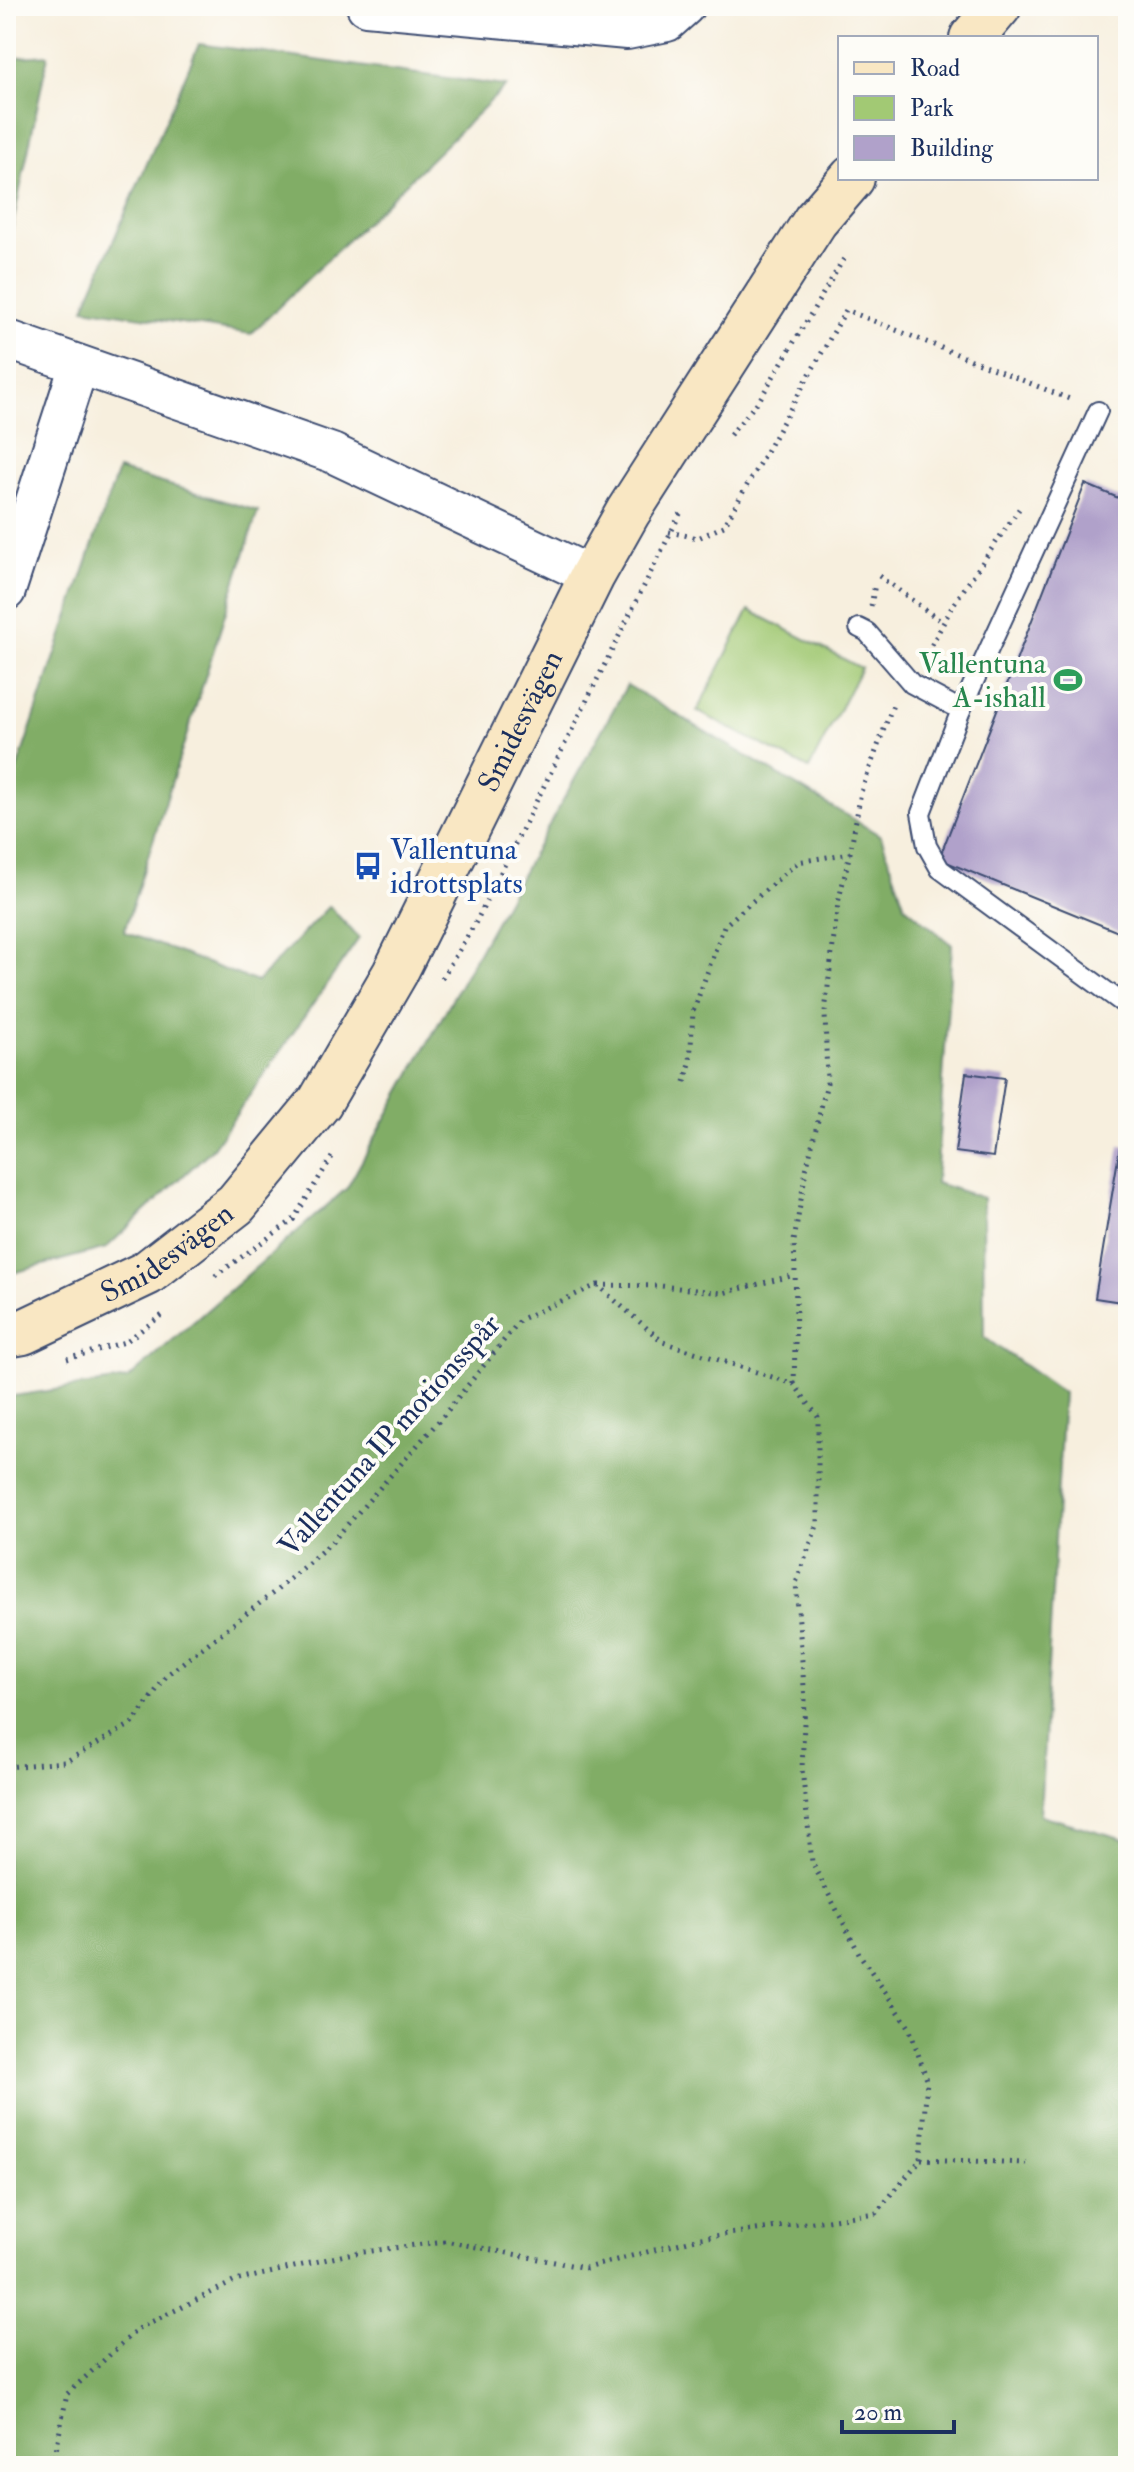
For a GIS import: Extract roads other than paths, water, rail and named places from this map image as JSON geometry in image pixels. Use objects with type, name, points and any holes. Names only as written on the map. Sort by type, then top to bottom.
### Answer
[{"type":"main road","points":[[974,36],[999,6]]},
{"type":"main road","name":"Smidesvägen","points":[[6,1335],[23,1332],[147,1273],[236,1204],[320,1102],[395,973],[592,576],[628,512],[815,221],[850,180]]},
{"type":"street","points":[[366,6],[627,30],[667,22],[685,6]]},
{"type":"street","points":[[6,339],[332,453],[592,576]]},
{"type":"street","points":[[6,591],[79,365]]},
{"type":"lane","points":[[1098,411],[961,710],[921,813],[927,846],[940,869],[1128,1007]]},
{"type":"lane","points":[[859,628],[867,632],[912,684],[961,710]]},
{"type":"place","name":"Vallentuna A-ishall","points":[[1068,680]]},
{"type":"place","name":"Vallentuna idrottsplats","points":[[368,866]]}]
